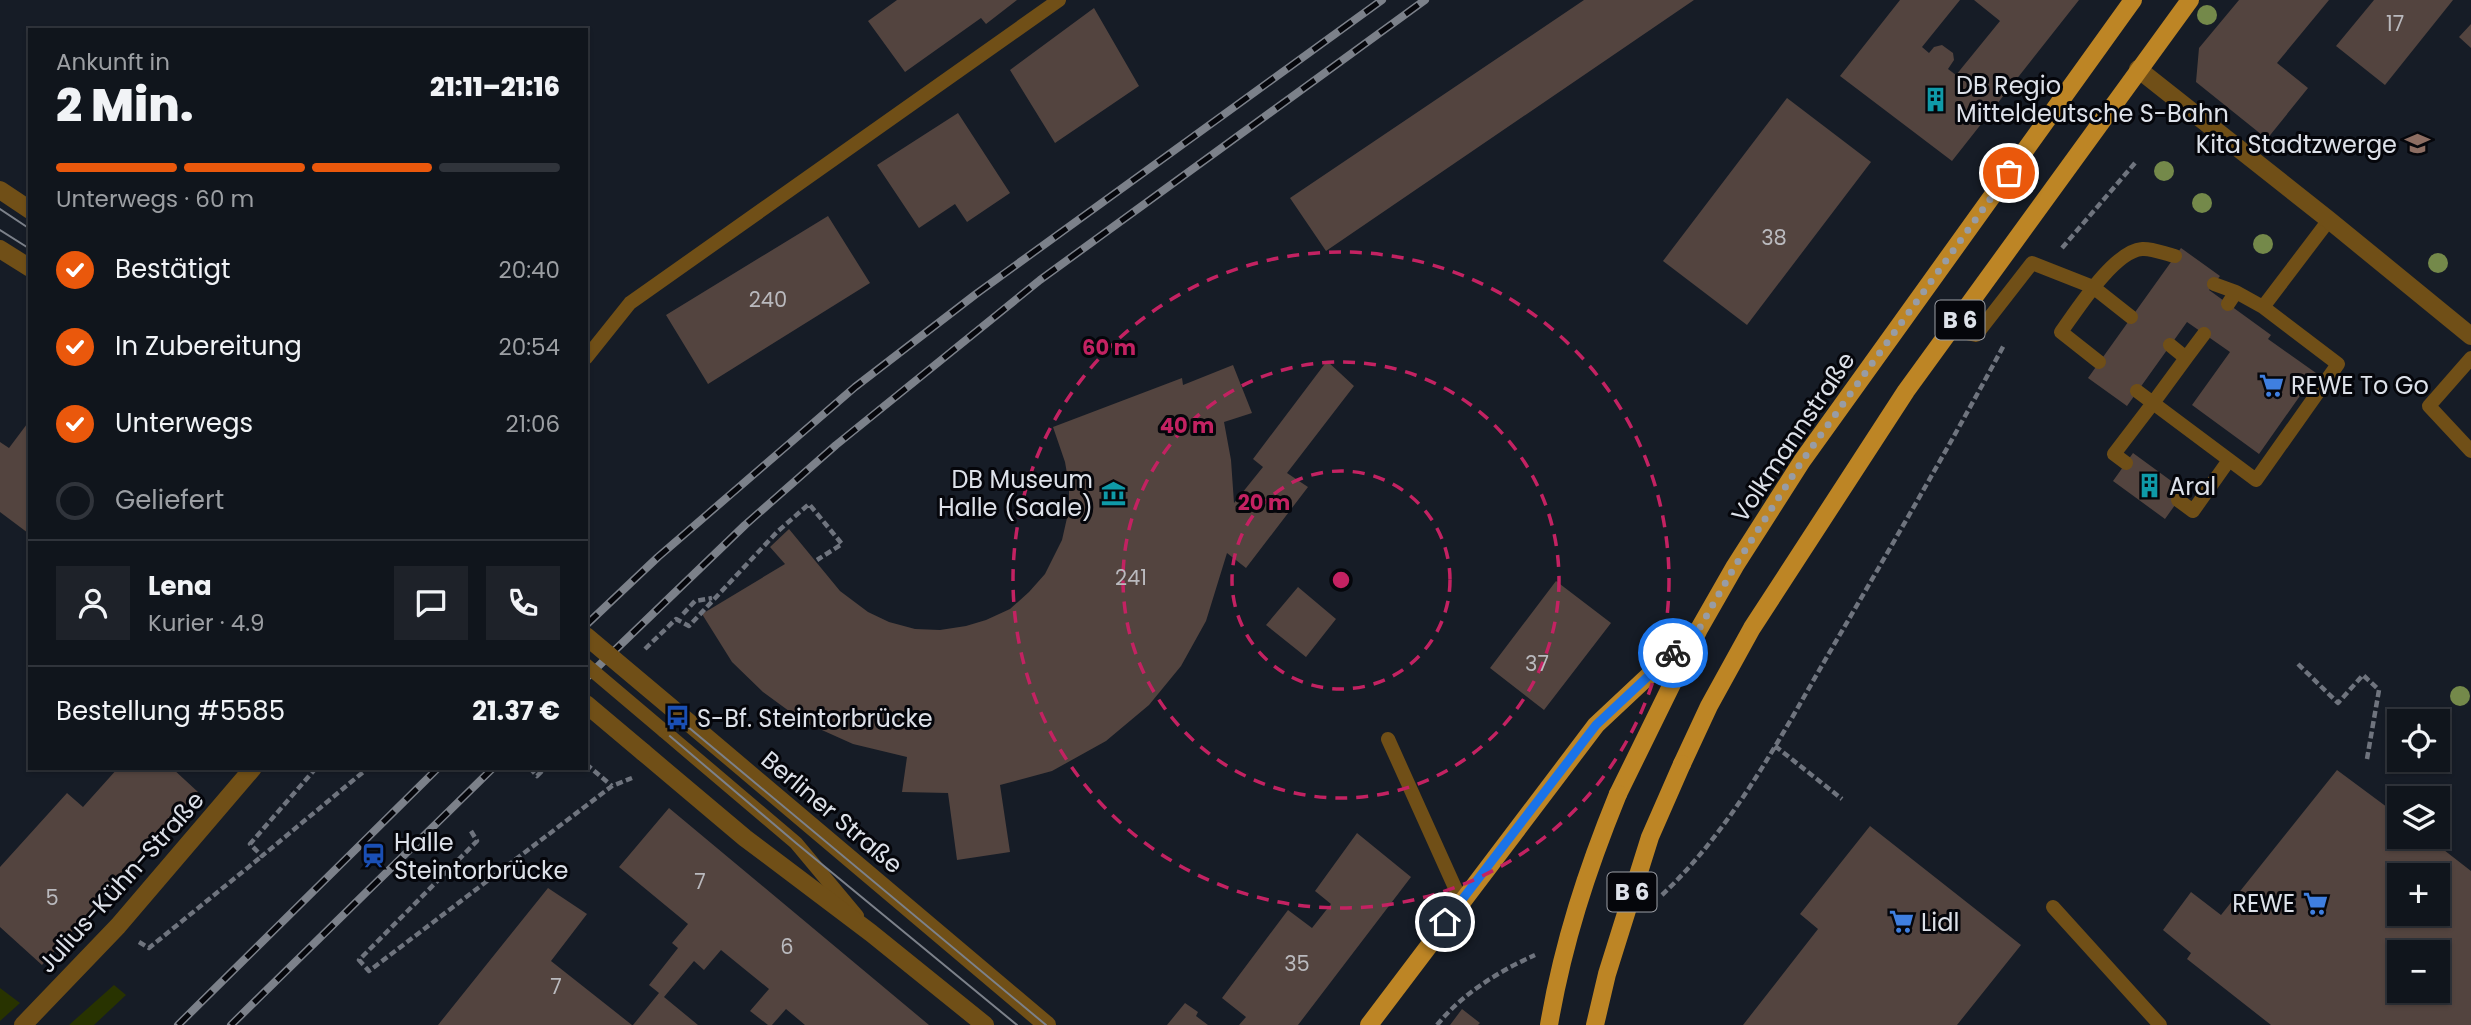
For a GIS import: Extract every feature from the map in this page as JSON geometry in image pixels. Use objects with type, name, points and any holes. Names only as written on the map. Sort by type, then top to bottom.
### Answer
[{"type":"main road","name":"Volkmannstraße","points":[[1549,1025],[1572,918],[1618,794],[1699,629],[1735,566],[1802,461],[2133,0]]},
{"type":"main road","name":"B 6","points":[[1595,1025],[1606,974],[1650,837],[1709,706],[1752,628],[1906,391],[2190,0]]},
{"type":"main road","points":[[1369,1025],[1596,725],[1699,629]]},
{"type":"street","points":[[2138,69],[2471,336]]},
{"type":"street","points":[[0,190],[28,209]]},
{"type":"street","points":[[0,249],[28,267]]},
{"type":"street","name":"Berliner Straße","points":[[588,638],[1047,1025]]},
{"type":"street","points":[[588,706],[745,838],[871,933],[985,1025]]},
{"type":"street","name":"Julius-Kühn-Straße","points":[[23,1025],[118,926],[251,770]]},
{"type":"lane","points":[[588,356],[630,303],[1059,0]]},
{"type":"lane","points":[[2263,307],[2329,220]]},
{"type":"lane","points":[[2099,362],[2061,332],[2093,287],[2117,262],[2141,249],[2175,256]]},
{"type":"lane","points":[[1952,330],[1976,335],[2032,263],[2093,287],[2131,317]]},
{"type":"lane","points":[[2137,391],[2256,480],[2338,364],[2263,307],[2232,298],[2214,284]]},
{"type":"lane","points":[[2126,463],[2114,454],[2204,334]]},
{"type":"lane","points":[[2170,345],[2186,358]]},
{"type":"lane","points":[[2471,358],[2429,406],[2471,450]]},
{"type":"lane","points":[[2178,500],[2193,511],[2229,460]]},
{"type":"lane","points":[[588,667],[796,843],[871,933]]},
{"type":"lane","points":[[1388,739],[1461,901]]},
{"type":"lane","points":[[2053,907],[2161,1025]]},
{"type":"path","points":[[2045,268],[2135,163]]},
{"type":"path","points":[[1653,903],[1690,869],[1775,746],[1945,454],[2008,337]]},
{"type":"path","points":[[688,625],[777,532],[809,504],[842,544],[817,561]]},
{"type":"path","points":[[684,614],[695,601],[714,598]]},
{"type":"path","points":[[2298,664],[2338,703],[2363,675],[2379,690],[2367,759]]},
{"type":"path","points":[[1775,746],[1842,799]]},
{"type":"path","points":[[588,766],[612,786]]},
{"type":"path","points":[[262,856],[250,844],[314,770]]},
{"type":"path","points":[[138,941],[149,948],[366,770]]},
{"type":"path","points":[[471,831],[477,841],[359,960],[369,971],[612,786],[639,775]]},
{"type":"path","points":[[1437,1025],[1461,999],[1514,964],[1539,953]]},
{"type":"green space","points":[[114,985],[126,995],[94,1025],[69,1025]]},
{"type":"green space","points":[[0,988],[20,1003],[0,1021]]},
{"type":"building","points":[[897,0],[1017,0],[986,24],[981,18],[905,72],[868,21]]},
{"type":"building","points":[[1584,0],[1694,0],[1326,251],[1290,198]]},
{"type":"building","name":"DB Regio Mitteldeutsche S-Bahn","points":[[1900,0],[1960,0],[1922,47],[1929,53],[1934,47],[1942,45],[1953,53],[1954,60],[1948,69],[1956,75],[2000,21],[1974,0],[2079,0],[1952,161],[1840,76]]},
{"type":"building","points":[[2239,0],[2329,0],[2277,63],[2308,88],[2267,139],[2196,82],[2199,48]]},
{"type":"building","points":[[2374,0],[2453,0],[2385,85],[2336,46]]},
{"type":"building","points":[[1094,8],[1139,86],[1055,143],[1010,70]]},
{"type":"building","points":[[2471,24],[2471,48],[2459,37]]},
{"type":"building","points":[[1787,98],[1871,162],[1747,325],[1663,261]]},
{"type":"building","points":[[958,113],[1010,193],[967,222],[955,204],[919,228],[877,165]]},
{"type":"building","points":[[828,216],[870,283],[708,384],[666,315]]},
{"type":"building","points":[[2181,248],[2220,276],[2209,290],[2271,335],[2268,339],[2316,373],[2259,454],[2192,405],[2230,352],[2187,322],[2127,406],[2088,378]]},
{"type":"building","points":[[1327,361],[1354,386],[1287,473],[1308,487],[1246,568],[1227,553],[1206,621],[1181,666],[1149,705],[1106,741],[1052,771],[1000,785],[1010,852],[957,860],[948,793],[902,792],[907,757],[853,744],[804,722],[763,692],[732,662],[702,614],[785,564],[770,547],[789,529],[840,591],[868,612],[889,622],[915,629],[940,630],[986,620],[1010,609],[1029,592],[1045,574],[1062,540],[1069,509],[1069,485],[1065,462],[1053,427],[1182,378],[1183,385],[1233,365],[1252,413],[1224,422],[1231,460],[1234,503],[1263,467],[1253,459]]},
{"type":"building","points":[[28,423],[28,533],[0,512],[0,442],[9,448]]},
{"type":"building","name":"Aral","points":[[2133,453],[2185,491],[2165,519],[2113,481]]},
{"type":"building","points":[[1556,581],[1611,623],[1544,710],[1490,668]]},
{"type":"building","points":[[1298,587],[1336,619],[1306,657],[1266,625]]},
{"type":"building","points":[[116,770],[174,770],[198,792],[42,965],[0,927],[0,867],[67,793],[83,807]]},
{"type":"building","name":"REWE","points":[[2337,770],[2387,807],[2387,849],[2443,849],[2471,871],[2471,1025],[2271,1025],[2187,959],[2191,953],[2163,930],[2191,892],[2221,915]]},
{"type":"building","points":[[669,808],[929,1025],[805,1025],[786,1009],[772,1025],[768,1025],[750,1011],[769,989],[721,950],[704,970],[694,961],[664,997],[698,1025],[633,1025],[659,993],[649,985],[678,948],[672,943],[688,924],[619,867]]},
{"type":"building","name":"Lidl","points":[[1870,826],[2021,945],[1957,1025],[1743,1025],[1818,929],[1800,914]]},
{"type":"building","points":[[1357,833],[1411,877],[1298,1025],[1239,1025],[1246,1017],[1222,998],[1288,910],[1312,928],[1331,904],[1315,891]]},
{"type":"building","points":[[548,888],[587,914],[551,961],[632,1025],[438,1025]]},
{"type":"building","points":[[1185,1003],[1198,1012],[1196,1016],[1208,1025],[1167,1025]]},
{"type":"building","points":[[1462,1009],[1480,1023],[1450,1025]]},
{"type":"tram line","points":[[0,209],[28,228]]},
{"type":"tram line","points":[[0,230],[28,248]]},
{"type":"tram line","points":[[588,644],[1046,1025]]},
{"type":"tram line","points":[[588,667],[1017,1025]]},
{"type":"railway","points":[[588,623],[658,557],[855,387],[976,294],[1382,0]]},
{"type":"railway","points":[[588,676],[745,525],[836,445],[1040,280],[1425,0]]},
{"type":"railway","points":[[178,1025],[436,770]]},
{"type":"railway","points":[[231,1025],[491,770]]},
{"type":"way so far","points":[[1673,653],[1699,629],[1735,566],[1802,461],[2009,173]]},
{"type":"place","name":"DB Regio Mitteldeutsche S-Bahn","points":[[1936,99]]},
{"type":"place","name":"Kita Stadtzwerge","points":[[2417,144]]},
{"type":"place","name":"REWE To Go","points":[[2271,385]]},
{"type":"place","name":"Aral","points":[[2149,486]]},
{"type":"place","name":"DB Museum Halle (Saale)","points":[[1113,493]]},
{"type":"place","name":"S-Bf. Steintorbrücke","points":[[677,718]]},
{"type":"place","name":"Halle Steintorbrücke","points":[[374,856]]},
{"type":"place","name":"REWE","points":[[2315,903]]},
{"type":"place","name":"Lidl","points":[[1901,922]]},
{"type":"route","points":[[1445,922],[1596,725],[1673,653]]}]
